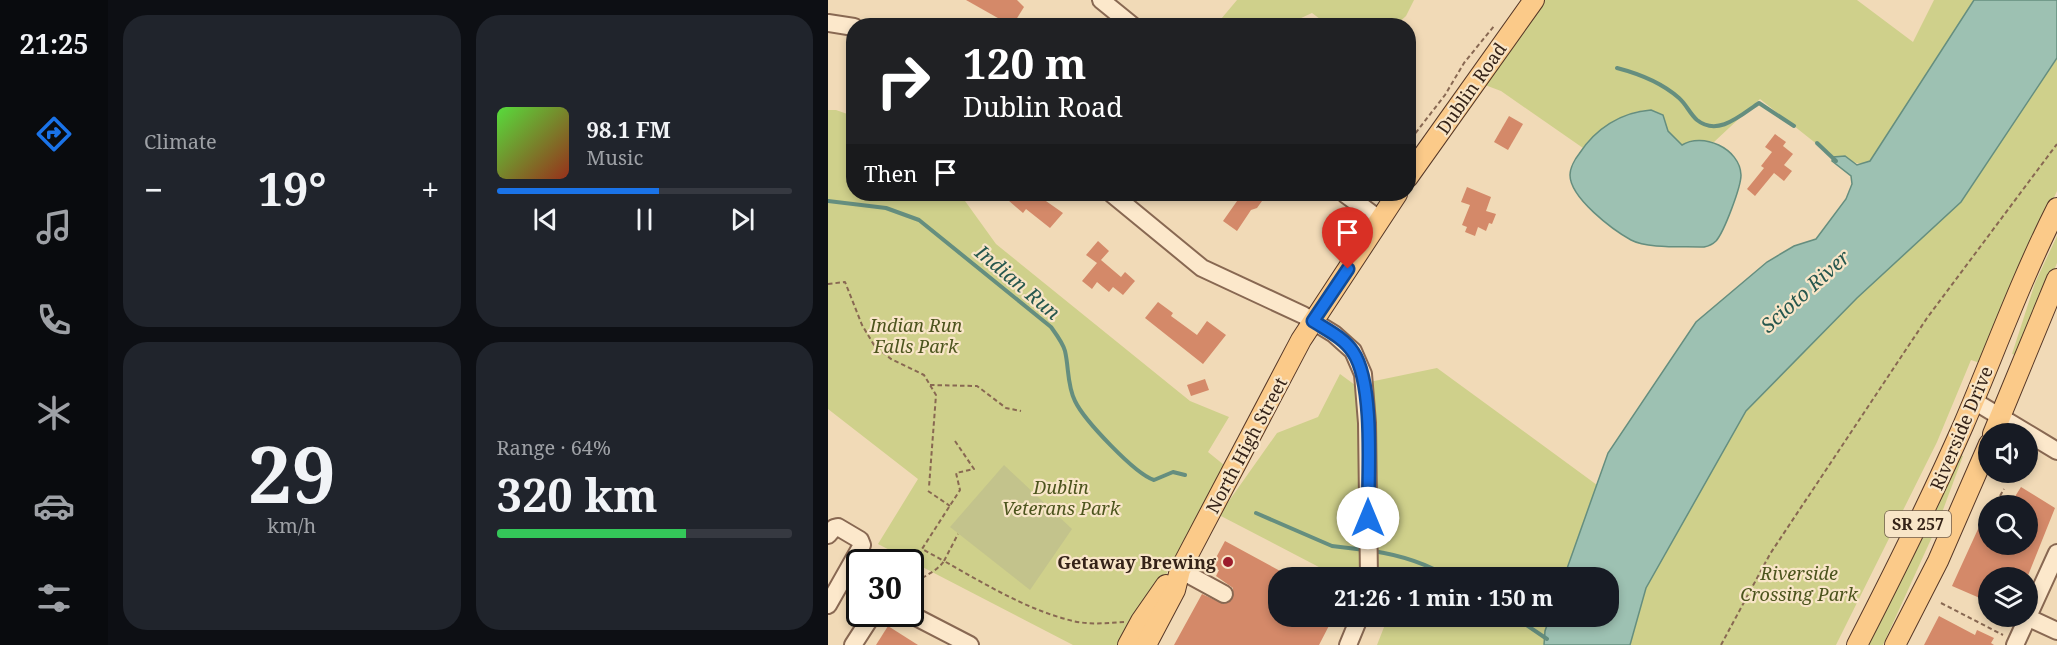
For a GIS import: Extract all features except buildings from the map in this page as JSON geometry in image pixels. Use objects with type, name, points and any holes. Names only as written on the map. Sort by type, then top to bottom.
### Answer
[{"type":"main road","name":"Dublin Road","points":[[1416,166],[1534,0]]},
{"type":"main road","points":[[1313,321],[1392,201]]},
{"type":"main road","name":"Riverside Drive","points":[[1857,645],[1925,509],[1974,401],[2037,246],[2057,208]]},
{"type":"main road","name":"Riverside Drive","points":[[1998,423],[2057,279]]},
{"type":"main road","name":"North High Street","points":[[1146,645],[1175,590],[1180,570],[1313,321]]},
{"type":"main road","name":"Riverside Drive","points":[[1895,645],[1938,561],[1978,469]]},
{"type":"main road","name":"North High Street","points":[[1128,645],[1162,589],[1180,570]]},
{"type":"street","points":[[1101,0],[1123,18]]},
{"type":"street","points":[[828,23],[846,26]]},
{"type":"street","points":[[1121,201],[1202,268],[1313,321],[1334,334],[1353,351],[1363,374],[1367,423],[1369,567]]},
{"type":"street","points":[[1355,201],[1379,219]]},
{"type":"street","points":[[1974,401],[1995,423]]},
{"type":"street","points":[[2038,443],[2057,451]]},
{"type":"street","points":[[828,535],[838,527],[860,540],[861,545],[828,605]]},
{"type":"street","points":[[2038,597],[2057,554]]},
{"type":"street","points":[[1180,570],[1224,594]]},
{"type":"street","points":[[924,621],[970,645]]},
{"type":"street","points":[[2038,622],[2057,631]]},
{"type":"street","points":[[853,645],[865,627]]},
{"type":"street","points":[[1348,645],[1355,627]]},
{"type":"street","points":[[2011,641],[2022,627]]},
{"type":"path","points":[[1416,132],[1445,95],[1464,63],[1495,26]]},
{"type":"path","points":[[1721,645],[1770,554],[1927,318],[2057,144]]},
{"type":"path","points":[[828,284],[845,282],[862,326],[874,345],[891,359],[924,375],[936,395],[928,489],[950,506]]},
{"type":"path","points":[[930,385],[978,386],[1006,408],[1021,411]]},
{"type":"path","points":[[955,441],[974,469],[956,473],[960,490],[922,549],[1018,601],[1063,618],[1087,623],[1127,622]]},
{"type":"path","points":[[2001,495],[2004,489]]},
{"type":"path","points":[[924,575],[936,571],[958,534]]},
{"type":"path","points":[[1941,603],[2011,641]]},
{"type":"green space","points":[[1237,0],[1414,0],[1404,18],[1319,18],[1312,13],[1301,18],[1222,18]]},
{"type":"green space","points":[[1545,0],[1857,0],[1913,42],[1934,0],[1974,0],[1870,161],[1859,163],[1845,156],[1833,157],[1760,99],[1714,142],[1694,140],[1682,146],[1666,129],[1661,114],[1650,110],[1629,114],[1606,126],[1583,148],[1501,91],[1485,85]]},
{"type":"green space","name":"Riverside Crossing Park","points":[[2057,58],[2057,191],[1980,363],[1971,360],[1937,442],[1836,645],[1630,645],[1646,588],[1746,411],[1857,298],[1961,202]]},
{"type":"green space","points":[[828,110],[846,114],[846,201],[965,201],[996,244],[1190,401],[1229,417],[1208,452],[1224,465],[1129,645],[1073,645],[924,568],[924,549],[888,549],[878,544],[918,479],[828,409]]},
{"type":"green space","points":[[2057,236],[2057,263],[2018,356],[2012,354],[2035,283]]},
{"type":"green space","points":[[1437,368],[1597,485],[1568,567],[1319,567],[1219,515],[1277,433],[1318,417],[1340,374],[1355,385]]},
{"type":"green space","points":[[1958,454],[1963,456],[1937,526],[1883,645],[1864,645]]},
{"type":"green space","points":[[1004,465],[1072,529],[1030,590],[950,527]]},
{"type":"green space","points":[[1384,627],[1546,627],[1544,645],[1377,645]]},
{"type":"water","name":"Scioto River","points":[[1974,0],[2057,0],[2057,58],[1961,202],[1857,298],[1746,411],[1646,588],[1630,645],[1544,645],[1546,627],[1619,627],[1619,567],[1568,567],[1608,453],[1696,322],[1767,262],[1794,246],[1816,239],[1846,199],[1852,184],[1851,176],[1832,161],[1833,157],[1845,156],[1857,165],[1870,161]]},
{"type":"water","points":[[1651,110],[1663,115],[1668,131],[1682,145],[1700,140],[1719,145],[1734,157],[1739,165],[1740,181],[1731,209],[1716,241],[1709,245],[1704,247],[1656,246],[1631,240],[1594,212],[1572,184],[1570,175],[1573,164],[1593,137],[1619,118]]},
{"type":"waterway","points":[[1617,68],[1665,87],[1681,100],[1697,120],[1705,125],[1713,126],[1729,122],[1759,103],[1794,126]]},
{"type":"waterway","points":[[1817,143],[1836,161]]},
{"type":"waterway","name":"Indian Run","points":[[828,201],[886,208],[919,220],[1051,327],[1064,348],[1075,401],[1088,421],[1123,457],[1154,480],[1173,472],[1185,475]]},
{"type":"waterway","name":"Indian Run","points":[[1256,513],[1332,546],[1365,550]]},
{"type":"waterway","name":"Indian Run","points":[[1373,551],[1412,560],[1430,567]]},
{"type":"waterway","name":"Indian Run","points":[[1529,627],[1547,639]]},
{"type":"place","name":"Getaway Brewing","points":[[1228,562]]},
{"type":"route","points":[[1348,269],[1313,321],[1334,334],[1353,351],[1363,374],[1367,423],[1368,518]]},
{"type":"park label","name":"Indian Run Falls Park","points":[[916,335]]},
{"type":"park label","name":"Dublin Veterans Park","points":[[1061,497]]}]
